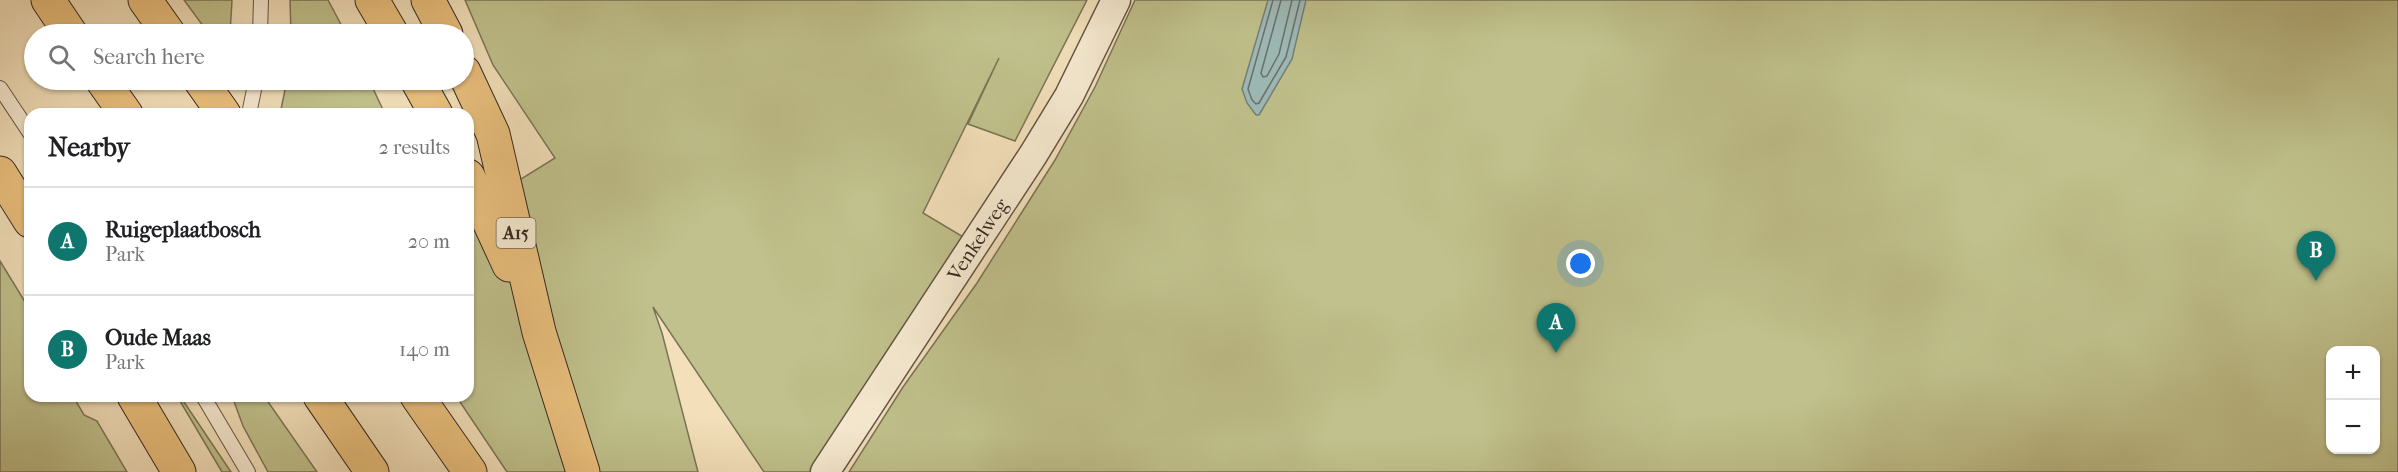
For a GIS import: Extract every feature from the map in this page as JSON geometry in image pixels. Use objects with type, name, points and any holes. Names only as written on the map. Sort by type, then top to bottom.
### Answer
[{"type":"highway","points":[[48,0],[64,24]]},
{"type":"highway","points":[[145,0],[162,24]]},
{"type":"highway","points":[[372,0],[386,24]]},
{"type":"highway","points":[[428,0],[441,24]]},
{"type":"highway","points":[[109,90],[122,108]]},
{"type":"highway","points":[[207,90],[220,108]]},
{"type":"highway","points":[[423,90],[433,108]]},
{"type":"highway","name":"A15","points":[[472,90],[493,134],[539,332],[583,472]]},
{"type":"highway","points":[[0,173],[24,211]]},
{"type":"highway","name":"A15","points":[[474,189],[539,332]]},
{"type":"highway","points":[[138,402],[179,472]]},
{"type":"highway","points":[[324,402],[372,472]]},
{"type":"highway","points":[[421,402],[470,472]]},
{"type":"street","name":"Venkelweg","points":[[825,472],[1033,155],[1069,96],[1116,0]]},
{"type":"lane","points":[[260,24],[261,0]]},
{"type":"lane","points":[[0,88],[24,124]]},
{"type":"lane","points":[[250,108],[254,90]]},
{"type":"lane","points":[[207,402],[248,472]]},
{"type":"green space","points":[[184,0],[232,0],[231,24],[202,24]]},
{"type":"green space","points":[[290,0],[328,0],[341,24],[291,24]]},
{"type":"green space","points":[[465,0],[1087,0],[1015,141],[968,124],[999,58],[923,213],[965,238],[823,472],[764,472],[653,307],[662,333],[698,472],[507,472],[460,402],[474,402],[474,208],[555,158],[493,65]]},
{"type":"green space","points":[[1135,0],[2398,0],[2398,472],[849,472],[903,387],[977,283],[1055,160],[1095,87]]},
{"type":"green space","points":[[285,90],[374,90],[382,108],[281,108]]},
{"type":"green space","points":[[0,261],[24,300],[24,402],[76,402],[84,415],[97,421],[127,472],[0,472]]},
{"type":"green space","points":[[181,402],[184,402],[231,472],[222,472]]},
{"type":"green space","points":[[234,402],[268,402],[317,472],[268,472],[243,426]]},
{"type":"water","points":[[1268,0],[1306,0],[1292,59],[1259,115],[1256,115],[1247,103],[1242,89]]},
{"type":"place","name":"Oude Maas","points":[[2316,281]]},
{"type":"place","name":"Ruigeplaatbosch","points":[[1556,353]]}]
